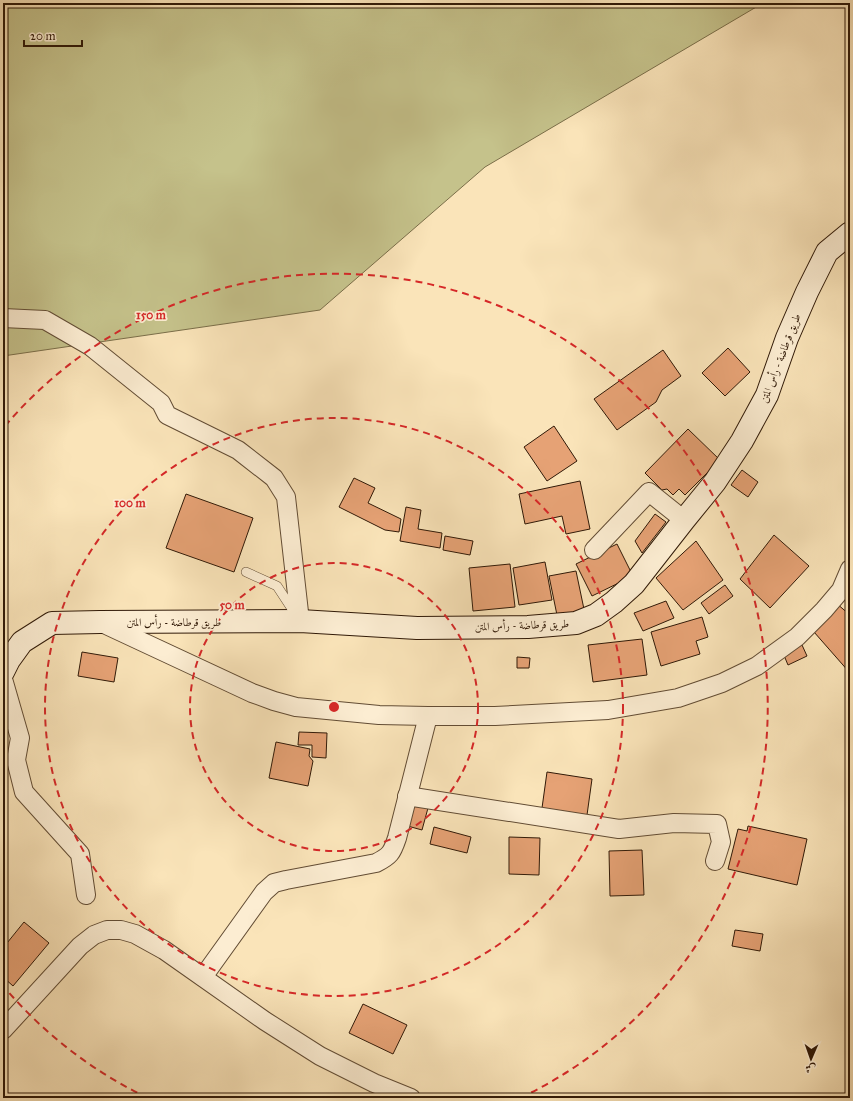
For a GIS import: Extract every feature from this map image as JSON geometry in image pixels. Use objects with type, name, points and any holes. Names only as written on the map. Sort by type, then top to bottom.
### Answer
[{"type":"main road","name":"طريق قرطاضة - رأس المتن","points":[[4,668],[22,642],[52,623],[300,621],[417,628],[528,627],[576,623],[596,614],[614,602],[634,584],[716,482],[742,441],[768,395],[787,338],[807,292],[827,252],[850,233]]},
{"type":"street","points":[[3,318],[45,320],[90,346],[161,403],[167,415],[238,450],[274,478],[286,497],[300,621]]},
{"type":"street","points":[[594,550],[649,492],[684,520]]},
{"type":"street","points":[[100,622],[222,679],[274,701],[296,707],[379,715],[428,716],[495,716],[608,710],[678,698],[722,683],[757,666],[797,637],[824,610],[841,590],[850,569]]},
{"type":"street","points":[[4,668],[20,738],[16,760],[24,792],[80,854],[86,895]]},
{"type":"street","points":[[203,977],[264,892],[274,883],[376,864],[387,858],[395,843],[428,716]]},
{"type":"street","points":[[408,796],[619,829],[674,823],[717,824],[721,842],[715,861]]},
{"type":"street","points":[[3,1030],[80,946],[94,935],[107,930],[121,930],[135,934],[164,950],[265,1021],[320,1056],[374,1083],[411,1098]]},
{"type":"lane","points":[[246,572],[277,586],[300,621]]},
{"type":"shaded area","points":[[3,3],[763,3],[485,167],[320,310],[3,356]]},
{"type":"building","points":[[728,348],[750,372],[725,396],[702,373]]},
{"type":"building","points":[[663,350],[681,376],[662,390],[656,402],[617,430],[594,399]]},
{"type":"building","points":[[554,426],[577,461],[547,481],[524,447]]},
{"type":"building","points":[[688,429],[720,460],[685,495],[679,489],[673,495],[667,489],[662,490],[645,473]]},
{"type":"building","points":[[742,470],[758,482],[748,497],[731,485]]},
{"type":"building","points":[[354,478],[375,488],[368,503],[401,519],[399,532],[385,530],[339,507]]},
{"type":"building","points":[[580,481],[590,529],[566,534],[562,516],[525,524],[519,494]]},
{"type":"building","points":[[186,494],[253,518],[234,572],[166,548]]},
{"type":"building","points":[[406,507],[421,510],[418,529],[442,533],[440,548],[400,541]]},
{"type":"building","points":[[655,514],[666,522],[642,553],[635,541]]},
{"type":"building","points":[[774,535],[809,566],[770,608],[740,579]]},
{"type":"building","points":[[445,536],[473,541],[470,555],[443,550]]},
{"type":"building","points":[[696,541],[723,580],[683,610],[656,578]]},
{"type":"building","points":[[617,544],[633,576],[592,596],[576,564]]},
{"type":"building","points":[[545,562],[552,600],[519,605],[513,568]]},
{"type":"building","points":[[510,564],[515,607],[473,611],[469,568]]},
{"type":"building","points":[[576,571],[585,614],[558,620],[549,576]]},
{"type":"building","points":[[725,585],[733,596],[709,614],[701,603]]},
{"type":"building","points":[[666,601],[674,618],[643,631],[634,613]]},
{"type":"building","points":[[836,603],[850,615],[850,673],[814,632]]},
{"type":"building","points":[[702,617],[708,637],[696,641],[700,654],[661,666],[651,632]]},
{"type":"building","points":[[642,639],[647,675],[593,682],[588,645]]},
{"type":"building","points":[[802,645],[807,656],[788,665],[783,653]]},
{"type":"building","points":[[82,652],[118,658],[114,682],[78,676]]},
{"type":"building","points":[[517,657],[530,658],[529,668],[517,668]]},
{"type":"building","points":[[299,732],[327,733],[326,758],[312,757],[312,745],[298,745]]},
{"type":"building","points":[[276,742],[310,749],[309,756],[313,761],[308,786],[269,778]]},
{"type":"building","points":[[547,772],[592,779],[587,815],[542,808]]},
{"type":"building","points":[[410,803],[428,808],[422,830],[404,825]]},
{"type":"building","points":[[748,826],[807,839],[797,885],[728,869],[738,829],[747,831]]},
{"type":"building","points":[[434,827],[471,837],[467,853],[430,844]]},
{"type":"building","points":[[509,837],[540,838],[539,875],[509,874]]},
{"type":"building","points":[[642,850],[644,895],[610,896],[609,851]]},
{"type":"building","points":[[24,922],[49,943],[13,986],[3,977],[3,948]]},
{"type":"building","points":[[735,930],[763,934],[760,951],[732,946]]},
{"type":"building","points":[[363,1004],[407,1025],[393,1054],[349,1033]]}]
